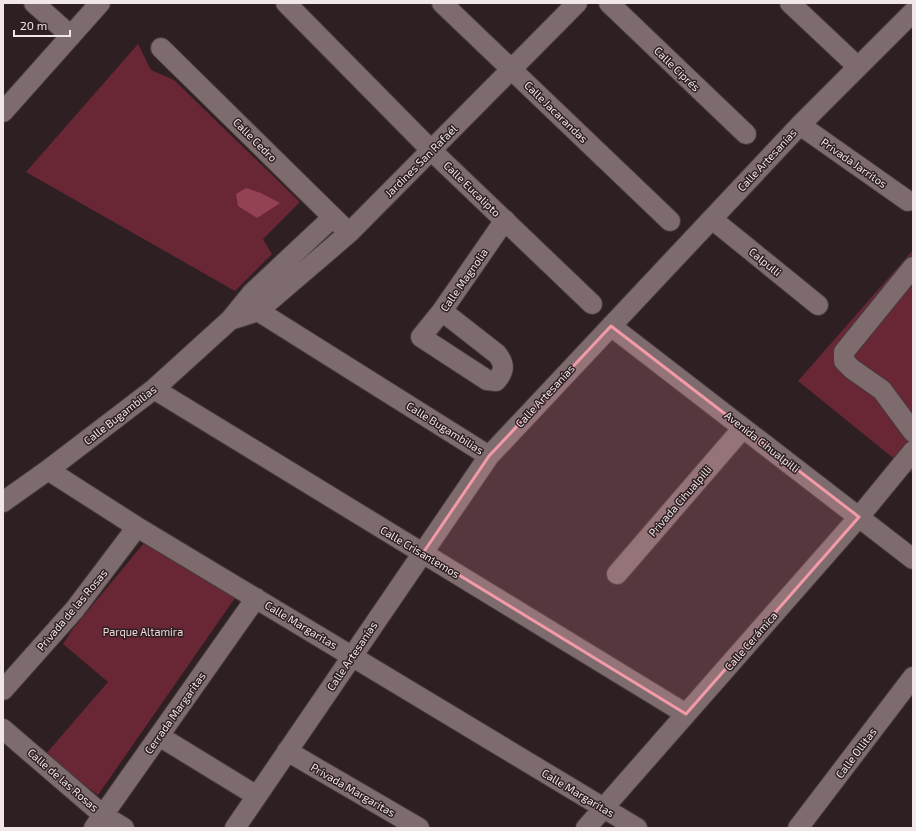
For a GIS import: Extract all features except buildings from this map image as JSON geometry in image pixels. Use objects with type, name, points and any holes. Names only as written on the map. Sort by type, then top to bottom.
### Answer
[{"type":"street","points":[[34,3],[71,36]]},
{"type":"street","points":[[3,112],[100,3]]},
{"type":"street","name":"Calle Eucalipto","points":[[286,3],[432,150],[592,304]]},
{"type":"street","name":"Calle Jacarandas","points":[[442,3],[670,221]]},
{"type":"street","name":"Jardines San Rafaél","points":[[251,306],[349,233],[577,3]]},
{"type":"street","name":"Calle Ciprés","points":[[609,3],[746,134]]},
{"type":"street","points":[[790,3],[858,67]]},
{"type":"street","name":"Calle Artesanías","points":[[235,828],[489,456],[800,125],[912,14]]},
{"type":"street","name":"Calle Cedro","points":[[161,48],[349,233]]},
{"type":"street","name":"Privada Jarritos","points":[[800,125],[908,201]]},
{"type":"street","points":[[251,306],[333,217]]},
{"type":"street","name":"Calpulli","points":[[712,219],[818,305]]},
{"type":"street","name":"Calle Magnolia","points":[[442,311],[497,354],[502,360],[504,368],[496,381],[487,380],[420,337],[442,311],[505,220]]},
{"type":"street","points":[[913,267],[844,352],[844,361],[882,390],[913,432]]},
{"type":"street","name":"Calle Bugambilias","points":[[3,502],[48,470],[154,389],[230,320],[251,306],[489,456]]},
{"type":"street","name":"Avenida Cihualpilli","points":[[611,326],[913,559]]},
{"type":"street","name":"Calle Crisantemos","points":[[154,389],[686,714]]},
{"type":"street","name":"Privada Cihualpilli","points":[[617,574],[743,428]]},
{"type":"street","name":"Calle Cerámica","points":[[586,828],[859,517],[913,451]]},
{"type":"street","name":"Calle Margaritas","points":[[48,470],[138,527],[637,828]]},
{"type":"street","name":"Privada de las Rosas","points":[[3,690],[76,609],[138,527]]},
{"type":"street","name":"Cerrada Margaritas","points":[[99,822],[256,598]]},
{"type":"street","name":"Calle Ollitas","points":[[798,828],[913,677]]},
{"type":"street","name":"Calle de las Rosas","points":[[3,729],[99,822],[124,828]]},
{"type":"street","points":[[159,736],[257,796]]},
{"type":"street","name":"Privada Margaritas","points":[[287,751],[419,828]]},
{"type":"highlighted area","points":[[611,326],[859,517],[686,714],[423,553],[489,456]]},
{"type":"green space","points":[[138,44],[151,70],[174,80],[300,202],[263,239],[272,254],[235,291],[26,172]]},
{"type":"green space","points":[[913,250],[913,474],[798,381]]},
{"type":"green space","name":"Parque Altamira","points":[[144,543],[235,598],[98,795],[45,755],[108,682],[63,644],[72,630]]},
{"type":"shaded area","points":[[246,188],[261,193],[280,203],[257,218],[238,206],[236,194]]}]
